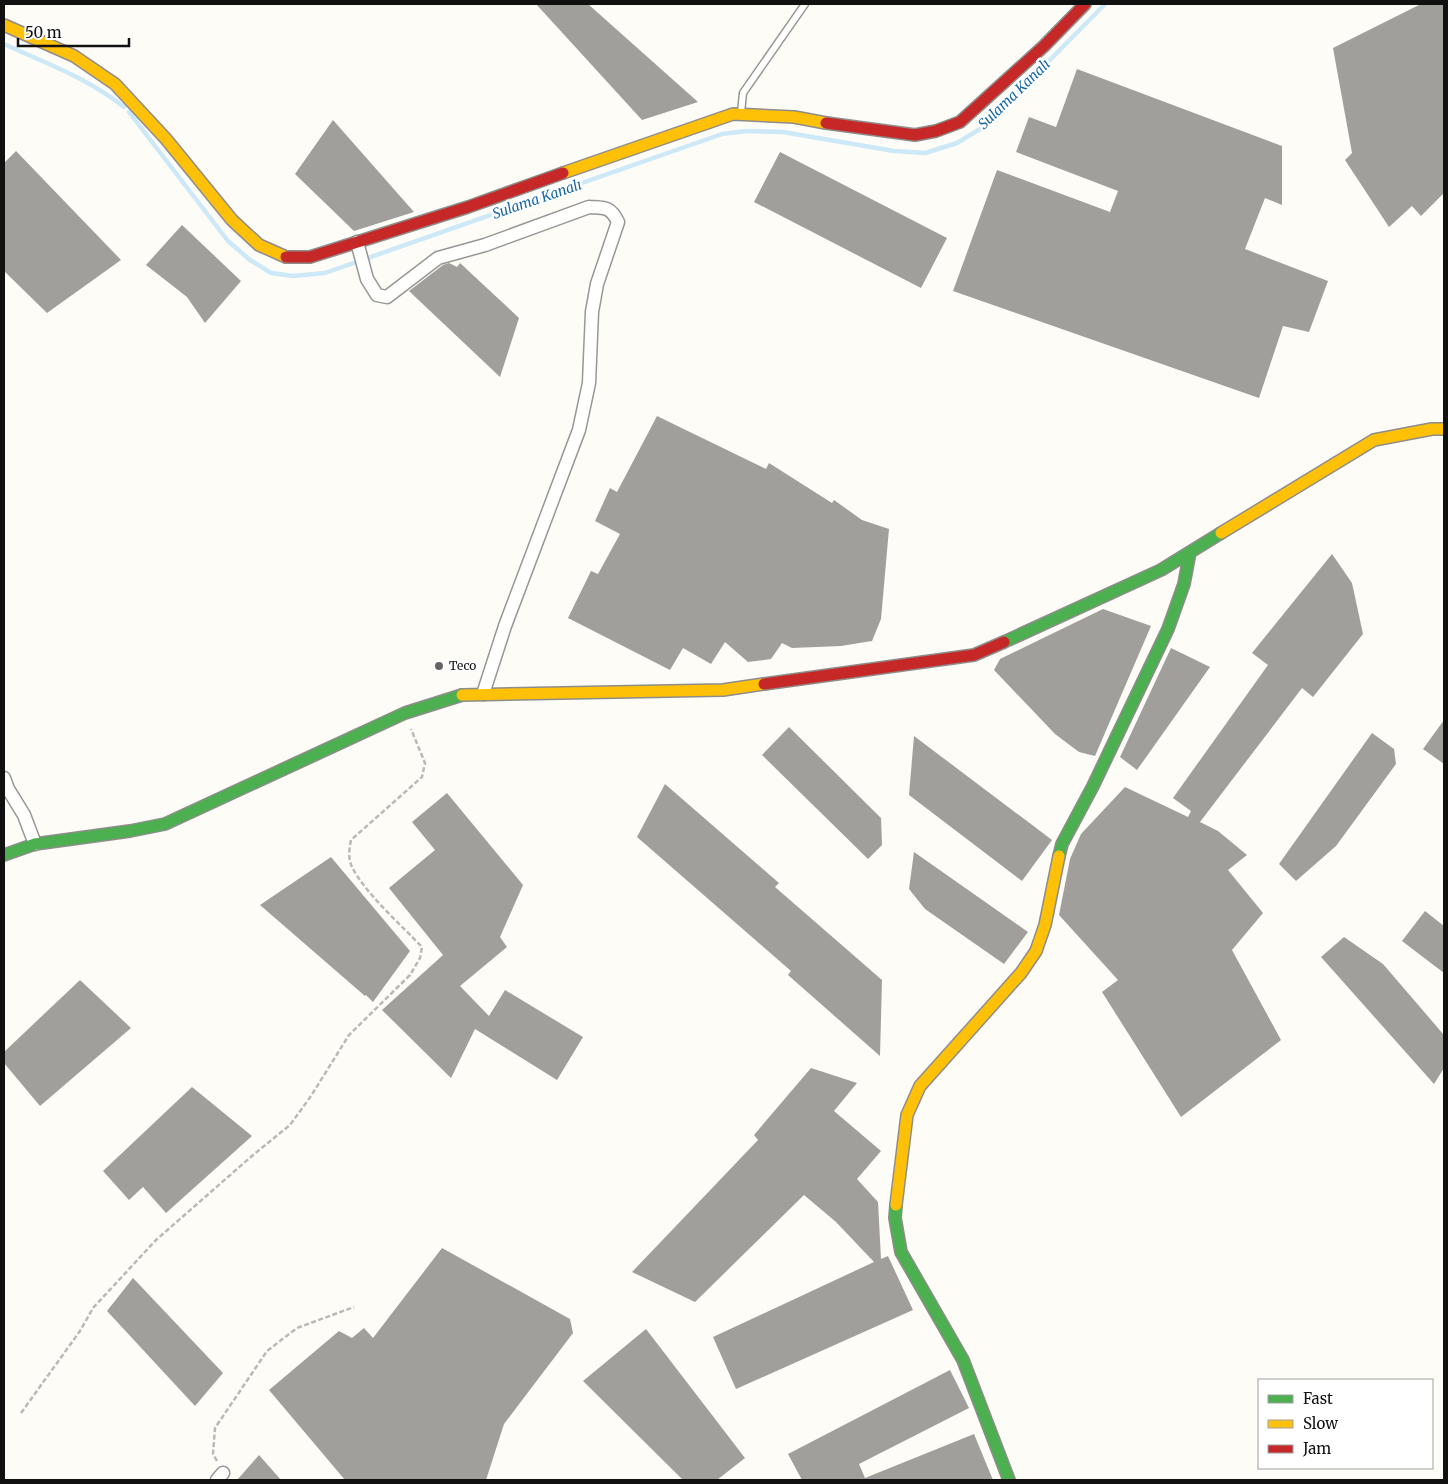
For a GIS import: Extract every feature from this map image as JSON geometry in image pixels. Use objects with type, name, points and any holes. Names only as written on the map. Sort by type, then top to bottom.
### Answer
[{"type":"street","points":[[4,24],[74,56],[115,84],[166,139],[232,220],[259,245],[283,257],[310,257],[360,254],[468,208],[689,128],[733,114],[794,117],[844,126],[915,135],[936,131],[960,122],[1044,46],[1085,4]]},
{"type":"street","points":[[360,254],[367,279],[377,295],[387,297],[438,258],[485,246],[589,207],[607,208],[614,214],[618,222],[596,284],[592,312],[589,383],[578,430],[505,626],[483,694]]},
{"type":"street","points":[[4,855],[35,844],[130,831],[165,824],[405,713],[464,694],[723,690],[974,655],[1161,570],[1374,440],[1432,429],[1444,429]]},
{"type":"street","points":[[1009,1480],[963,1360],[901,1252],[895,1218],[898,1179],[907,1115],[920,1086],[1021,973],[1036,951],[1045,924],[1062,844],[1093,786],[1168,629],[1184,584],[1190,552]]},
{"type":"street","points":[[4,778],[8,789],[24,815],[35,844]]},
{"type":"lane","points":[[741,114],[743,93],[805,4]]},
{"type":"path","points":[[21,1413],[80,1331],[93,1308],[156,1240],[252,1155],[290,1125],[311,1096],[349,1035],[410,975],[420,958],[422,947],[364,886],[351,866],[348,850],[351,840],[422,777],[425,763],[405,713]]},
{"type":"path","points":[[220,1477],[213,1454],[215,1428],[267,1351],[297,1328],[354,1307]]},
{"type":"building","points":[[536,4],[588,4],[698,102],[642,120]]},
{"type":"building","points":[[1421,4],[1444,4],[1444,193],[1421,216],[1412,206],[1389,227],[1345,160],[1352,153],[1333,48]]},
{"type":"building","points":[[1077,69],[1282,146],[1282,205],[1265,198],[1245,249],[1328,281],[1309,332],[1283,326],[1259,398],[953,291],[997,170],[1110,212],[1118,191],[1016,152],[1029,117],[1056,127]]},
{"type":"building","points":[[333,120],[414,212],[354,231],[295,174]]},
{"type":"building","points":[[16,151],[121,260],[47,313],[4,271],[4,163]]},
{"type":"building","points":[[780,152],[947,238],[921,288],[754,202]]},
{"type":"building","points":[[182,225],[241,281],[205,323],[187,297],[146,265]]},
{"type":"building","points":[[449,263],[457,267],[460,263],[519,318],[500,377],[409,291],[443,265]]},
{"type":"building","points":[[657,416],[766,469],[769,463],[832,503],[834,500],[862,520],[889,529],[881,619],[872,641],[841,646],[792,648],[782,643],[771,659],[748,662],[725,642],[711,664],[683,648],[670,670],[568,618],[591,571],[598,574],[620,534],[595,521],[610,488],[617,492]]},
{"type":"building","points":[[1332,554],[1352,583],[1363,634],[1313,697],[1302,688],[1200,822],[1218,831],[1247,855],[1228,870],[1263,913],[1232,950],[1281,1040],[1181,1117],[1102,992],[1118,980],[1059,915],[1070,859],[1081,834],[1125,787],[1188,817],[1191,811],[1173,798],[1268,665],[1252,653]]},
{"type":"building","points":[[1103,609],[1151,626],[1095,756],[1079,752],[1055,734],[994,670],[1000,659]]},
{"type":"building","points":[[1171,648],[1210,667],[1137,770],[1120,757]]},
{"type":"building","points":[[1444,720],[1444,764],[1423,749]]},
{"type":"building","points":[[789,727],[881,818],[882,845],[868,859],[762,755]]},
{"type":"building","points":[[1372,733],[1394,749],[1396,764],[1336,846],[1296,881],[1279,864]]},
{"type":"building","points":[[914,736],[1052,840],[1022,881],[909,795]]},
{"type":"building","points":[[665,784],[779,883],[775,887],[882,980],[880,1056],[788,975],[791,971],[637,837]]},
{"type":"building","points":[[447,793],[523,885],[500,937],[507,947],[460,986],[489,1016],[505,990],[583,1037],[557,1080],[475,1029],[451,1078],[382,1010],[443,955],[389,888],[435,850],[412,822]]},
{"type":"building","points":[[914,852],[1028,932],[1004,964],[925,909],[909,889]]},
{"type":"building","points":[[331,857],[410,951],[373,1002],[260,905]]},
{"type":"building","points":[[1425,911],[1444,926],[1444,973],[1402,941]]},
{"type":"building","points":[[1344,937],[1383,964],[1444,1035],[1444,1068],[1434,1084],[1321,957]]},
{"type":"building","points":[[80,980],[131,1028],[40,1106],[4,1063],[4,1052]]},
{"type":"building","points":[[811,1068],[857,1083],[834,1111],[881,1151],[857,1179],[878,1202],[881,1259],[888,1256],[913,1310],[736,1389],[713,1337],[874,1262],[836,1222],[804,1195],[695,1302],[632,1272],[758,1140],[754,1135]]},
{"type":"building","points":[[192,1087],[252,1136],[166,1213],[143,1187],[129,1200],[103,1171]]},
{"type":"building","points":[[442,1248],[570,1319],[573,1333],[504,1424],[486,1480],[345,1480],[269,1390],[339,1331],[352,1338],[364,1328],[373,1338]]},
{"type":"building","points":[[133,1278],[223,1373],[195,1406],[107,1311]]},
{"type":"building","points":[[646,1329],[745,1458],[717,1480],[683,1480],[583,1381]]},
{"type":"building","points":[[950,1370],[969,1408],[859,1464],[865,1478],[974,1434],[993,1480],[802,1480],[788,1454]]},
{"type":"building","points":[[259,1455],[281,1480],[237,1480]]},
{"type":"waterway","name":"Sulama Kanalı","points":[[129,112],[228,241],[250,260],[271,273],[293,276],[325,273],[722,134],[747,131],[783,132],[894,151],[925,153],[957,143],[985,126],[1105,4]]},
{"type":"waterway","name":"Sulama Kanalı","points":[[4,44],[81,79],[124,107]]},
{"type":"traffic: fast","points":[[1004,642],[1161,570],[1221,533]]},
{"type":"traffic: fast","points":[[1059,856],[1062,844],[1093,786],[1168,629],[1184,584],[1190,552]]},
{"type":"traffic: fast","points":[[4,855],[35,844],[130,831],[165,824],[405,713],[462,695]]},
{"type":"traffic: fast","points":[[896,1205],[895,1218],[901,1252],[963,1360],[1009,1480]]},
{"type":"traffic: slow","points":[[4,25],[74,56],[115,84],[166,139],[232,220],[259,245],[286,257]]},
{"type":"traffic: slow","points":[[563,173],[733,114],[794,117],[826,123]]},
{"type":"traffic: slow","points":[[1221,533],[1374,440],[1432,429],[1444,429]]},
{"type":"traffic: slow","points":[[462,695],[723,690],[764,684]]},
{"type":"traffic: slow","points":[[896,1205],[907,1115],[920,1086],[1021,973],[1036,951],[1045,925],[1059,856]]},
{"type":"traffic: jam","points":[[826,123],[915,135],[936,131],[960,122],[1044,46],[1085,4]]},
{"type":"traffic: jam","points":[[286,257],[310,257],[468,207],[563,173]]},
{"type":"traffic: jam","points":[[764,684],[974,655],[1004,642]]},
{"type":"place","name":"Teco","points":[[439,666]]}]
